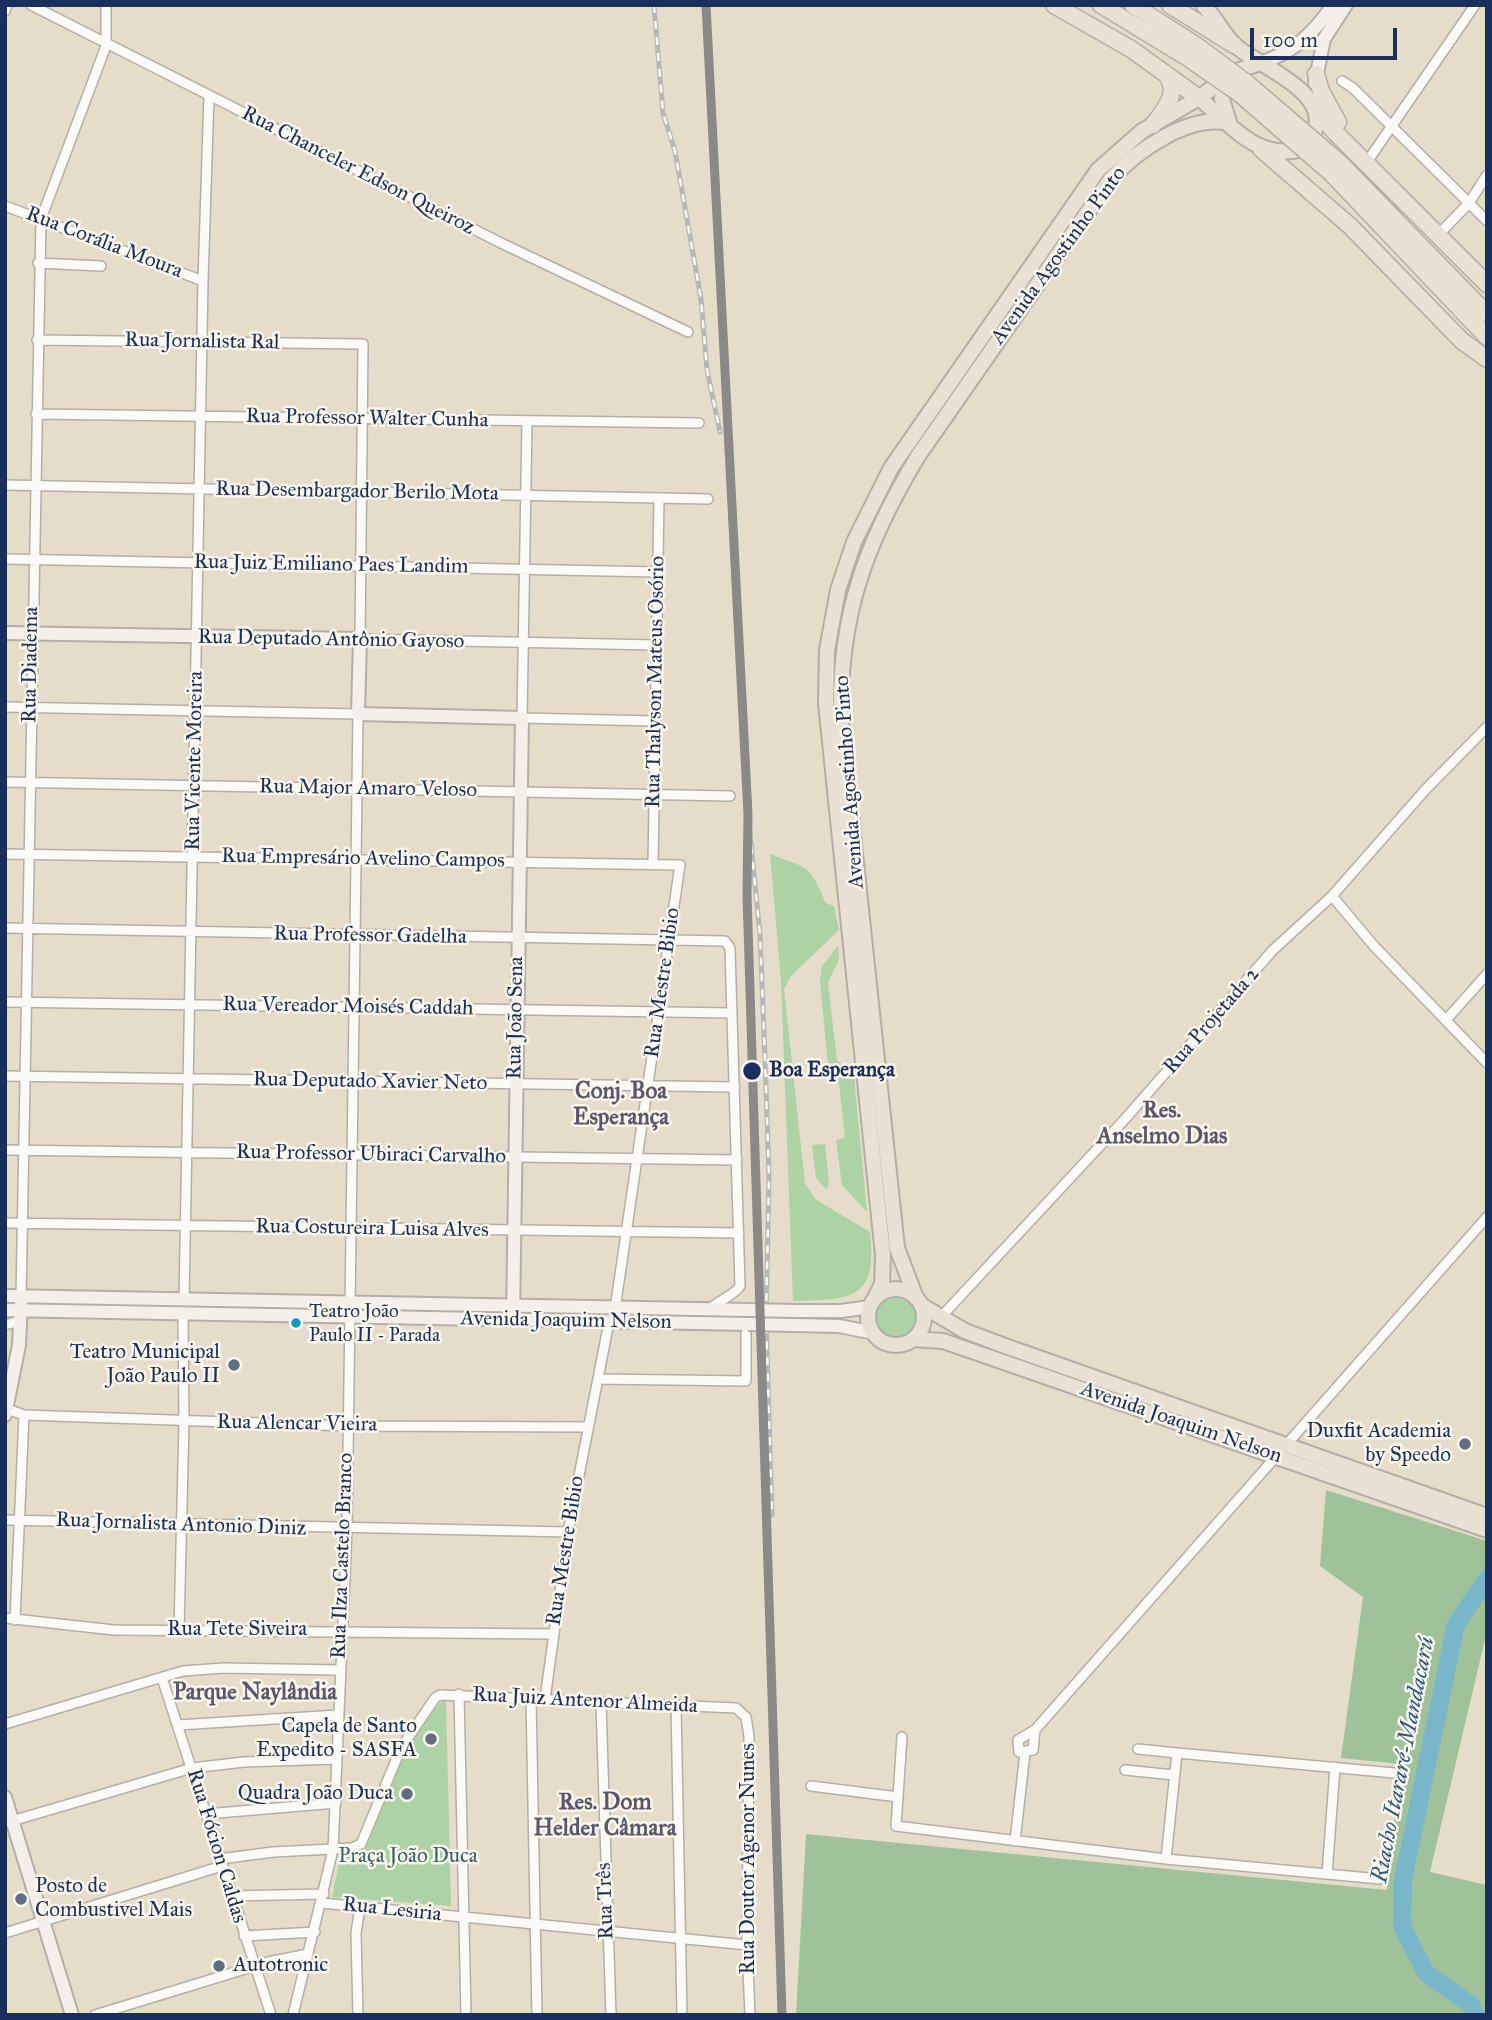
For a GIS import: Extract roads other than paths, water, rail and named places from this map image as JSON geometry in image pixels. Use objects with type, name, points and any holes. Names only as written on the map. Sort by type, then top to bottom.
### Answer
[{"type":"highway","points":[[1054,5],[1163,71],[1199,98]]},
{"type":"highway","points":[[1101,5],[1193,52],[1248,84],[1335,168],[1443,279],[1487,337]]},
{"type":"highway","points":[[1133,5],[1193,52]]},
{"type":"highway","points":[[1170,5],[1234,45]]},
{"type":"highway","points":[[1153,125],[1172,94],[1169,78],[1163,71]]},
{"type":"highway","points":[[1316,74],[1328,107],[1365,160]]},
{"type":"highway","points":[[1316,107],[1332,129],[1487,284]]},
{"type":"highway","points":[[1261,149],[1350,226],[1462,341],[1487,359]]},
{"type":"highway","points":[[1443,279],[1487,314]]},
{"type":"main road","points":[[1203,5],[1234,45],[1292,82],[1316,107]]},
{"type":"main road","points":[[1229,123],[1222,99],[1224,79],[1239,69],[1289,53],[1303,43],[1331,14],[1346,5]]},
{"type":"main road","points":[[1199,98],[1261,149],[1289,153],[1302,149],[1317,125],[1316,74],[1331,14]]},
{"type":"main road","name":"Avenida Agostinho Pinto","points":[[873,1303],[882,1284],[884,1268],[826,703],[827,650],[838,590],[854,542],[891,468],[1087,182],[1120,148],[1224,79]]},
{"type":"main road","name":"Avenida Agostinho Pinto","points":[[919,1301],[897,1248],[841,722],[842,647],[854,589],[878,528],[918,456],[1110,180],[1129,161],[1165,139],[1206,122],[1229,123]]},
{"type":"main road","name":"Rua Deputado Antônio Gayoso","points":[[5,634],[360,639]]},
{"type":"main road","points":[[360,639],[358,714],[522,718]]},
{"type":"main road","name":"Rua João Sena","points":[[513,1312],[522,718]]},
{"type":"main road","points":[[900,1289],[919,1301],[923,1324],[913,1339],[897,1345],[888,1343],[874,1333],[870,1325],[873,1303],[882,1293],[900,1289]]},
{"type":"main road","name":"Avenida Joaquim Nelson","points":[[5,1296],[349,1317],[615,1308],[841,1311],[873,1303]]},
{"type":"main road","points":[[6,1412],[15,1371],[21,1297]]},
{"type":"main road","name":"Avenida Joaquim Nelson","points":[[919,1301],[940,1318],[1005,1346],[1487,1530]]},
{"type":"main road","name":"Avenida Joaquim Nelson","points":[[5,1310],[20,1315],[184,1306],[350,1303],[513,1312],[609,1322],[747,1328],[839,1326],[874,1333]]},
{"type":"main road","name":"Avenida Joaquim Nelson","points":[[913,1339],[943,1341],[1487,1516]]},
{"type":"main road","points":[[5,1797],[9,1822],[72,2015]]},
{"type":"street","points":[[5,11],[7,5]]},
{"type":"street","name":"Rua Chanceler Edson Queiroz","points":[[31,5],[106,46],[688,332]]},
{"type":"street","points":[[106,5],[106,46]]},
{"type":"street","points":[[1365,160],[1393,127],[1475,5]]},
{"type":"street","name":"Rua Diadema","points":[[21,1297],[38,263],[41,219],[106,46]]},
{"type":"street","points":[[1342,81],[1353,88],[1487,221]]},
{"type":"street","name":"Rua Vicente Moreira","points":[[179,1630],[191,1079],[203,281],[209,96]]},
{"type":"street","points":[[1439,234],[1469,203],[1487,175]]},
{"type":"street","name":"Rua Corália Moura","points":[[5,206],[203,281]]},
{"type":"street","points":[[38,263],[101,266]]},
{"type":"street","name":"Rua Jornalista Ral","points":[[37,340],[363,344],[362,419]]},
{"type":"street","name":"Rua Professor Walter Cunha","points":[[36,414],[699,423]]},
{"type":"street","points":[[360,639],[362,419]]},
{"type":"street","points":[[527,421],[522,569],[522,718],[655,721]]},
{"type":"street","name":"Rua Desembargador Berilo Mota","points":[[5,485],[708,499]]},
{"type":"street","name":"Rua Thalyson Mateus Osório","points":[[653,865],[659,498]]},
{"type":"street","name":"Rua Juiz Emiliano Paes Landim","points":[[5,559],[658,572]]},
{"type":"street","name":"Rua Deputado Antônio Gayoso","points":[[360,639],[656,645]]},
{"type":"street","points":[[5,707],[358,714]]},
{"type":"street","name":"Rua Ilza Castelo Branco","points":[[293,2015],[333,1850],[336,1803],[340,1631],[347,1529],[358,714]]},
{"type":"street","name":"Rua Projetada 2","points":[[940,1318],[1125,1119],[1273,950],[1332,896],[1426,789],[1487,727]]},
{"type":"street","name":"Rua Major Amaro Veloso","points":[[5,782],[730,796]]},
{"type":"street","name":"Rua Empresário Avelino Campos","points":[[5,854],[680,865]]},
{"type":"street","name":"Rua Mestre Bibio","points":[[615,1308],[625,1233],[639,1160],[680,865]]},
{"type":"street","points":[[1332,896],[1374,946],[1487,1063]]},
{"type":"street","name":"Rua Professor Gadelha","points":[[5,928],[720,940],[729,944],[730,948],[732,1013]]},
{"type":"street","points":[[1446,1020],[1487,974]]},
{"type":"street","name":"Rua Vereador Moisés Caddah","points":[[5,1002],[732,1013]]},
{"type":"street","points":[[709,1310],[719,1300],[736,1292],[740,1286],[732,1013]]},
{"type":"street","name":"Rua Deputado Xavier Neto","points":[[5,1076],[735,1087]]},
{"type":"street","name":"Rua Professor Ubiraci Carvalho","points":[[5,1150],[737,1160]]},
{"type":"street","points":[[1025,1753],[1017,1749],[1018,1740],[1035,1730],[1487,1217]]},
{"type":"street","name":"Rua Costureira Luisa Alves","points":[[5,1223],[739,1233]]},
{"type":"street","points":[[5,1325],[20,1315]]},
{"type":"street","name":"Rua Mestre Bibio","points":[[545,1699],[568,1532],[609,1322]]},
{"type":"street","points":[[598,1379],[746,1381],[747,1328]]},
{"type":"street","name":"Rua Alencar Vieira","points":[[6,1412],[184,1422],[588,1427]]},
{"type":"street","points":[[10,1619],[19,1520],[24,1415]]},
{"type":"street","name":"Rua Jornalista Antonio Diniz","points":[[5,1520],[568,1532]]},
{"type":"street","name":"Rua Tete Siveira","points":[[10,1619],[114,1630],[554,1634]]},
{"type":"street","points":[[5,1724],[183,1671],[223,1668],[339,1670]]},
{"type":"street","name":"Rua Fócion Caldas","points":[[162,1678],[271,2015]]},
{"type":"street","points":[[459,1694],[466,2015]]},
{"type":"street","name":"Rua Juiz Antenor Almeida","points":[[333,1850],[361,1844],[401,1748],[435,1698],[459,1694],[601,1704],[736,1709]]},
{"type":"street","points":[[530,1698],[537,2015]]},
{"type":"street","name":"Rua Três","points":[[601,1704],[611,2015]]},
{"type":"street","points":[[676,1706],[682,2015]]},
{"type":"street","name":"Rua Doutor Agenor Nunes","points":[[736,1709],[746,1717],[749,1736],[747,1945],[750,2015]]},
{"type":"street","points":[[178,1725],[338,1714]]},
{"type":"street","points":[[1025,1753],[1035,1747],[1035,1730]]},
{"type":"street","points":[[902,1737],[896,1826],[1166,1858],[1380,1879]]},
{"type":"street","points":[[1138,1749],[1394,1773]]},
{"type":"street","points":[[1015,1841],[1025,1753]]},
{"type":"street","points":[[1166,1858],[1177,1753]]},
{"type":"street","points":[[9,1822],[192,1768],[244,1762],[337,1759]]},
{"type":"street","points":[[1327,1874],[1335,1767]]},
{"type":"street","points":[[1125,1770],[1174,1775]]},
{"type":"street","points":[[811,1786],[898,1797]]},
{"type":"street","points":[[206,1814],[336,1803]]},
{"type":"street","points":[[5,1933],[221,1862],[273,1852],[333,1850]]},
{"type":"street","name":"Rua Lesiria","points":[[232,1896],[323,1898],[360,1907],[747,1945]]},
{"type":"street","points":[[358,2015],[356,1933],[360,1907]]},
{"type":"street","points":[[244,1936],[315,1932]]},
{"type":"street","points":[[95,2015],[254,1967],[308,1954]]},
{"type":"waterway","name":"Riacho Itararé-Mandacarú","points":[[1475,2015],[1471,2005],[1426,1973],[1402,1926],[1403,1880],[1456,1624],[1487,1579]]},
{"type":"railway","points":[[654,5],[663,113],[675,151],[701,299],[707,370],[720,432]]},
{"type":"railway","points":[[748,814],[760,935],[765,1058],[769,1177],[766,1319],[772,1515]]},
{"type":"place","name":"Boa Esperança","points":[[752,1071]]},
{"type":"place","name":"Teatro João Paulo II - Parada","points":[[296,1323]]},
{"type":"place","name":"Teatro Municipal João Paulo II","points":[[234,1365]]},
{"type":"place","name":"Duxfit Academia by Speedo","points":[[1465,1444]]},
{"type":"place","name":"Capela de Santo Expedito - SASFA","points":[[431,1739]]},
{"type":"place","name":"Quadra João Duca","points":[[407,1794]]},
{"type":"place","name":"Posto de Combustivel Mais","points":[[21,1899]]},
{"type":"place","name":"Autotronic","points":[[219,1966]]},
{"type":"district","name":"Conj. Boa Esperança","points":[[621,1105]]},
{"type":"district","name":"Res. Anselmo Dias","points":[[1162,1124]]},
{"type":"district","name":"Parque Naylândia","points":[[255,1693]]},
{"type":"district","name":"Res. Dom Helder Câmara","points":[[605,1816]]},
{"type":"park label","name":"Praça João Duca","points":[[408,1857]]}]
